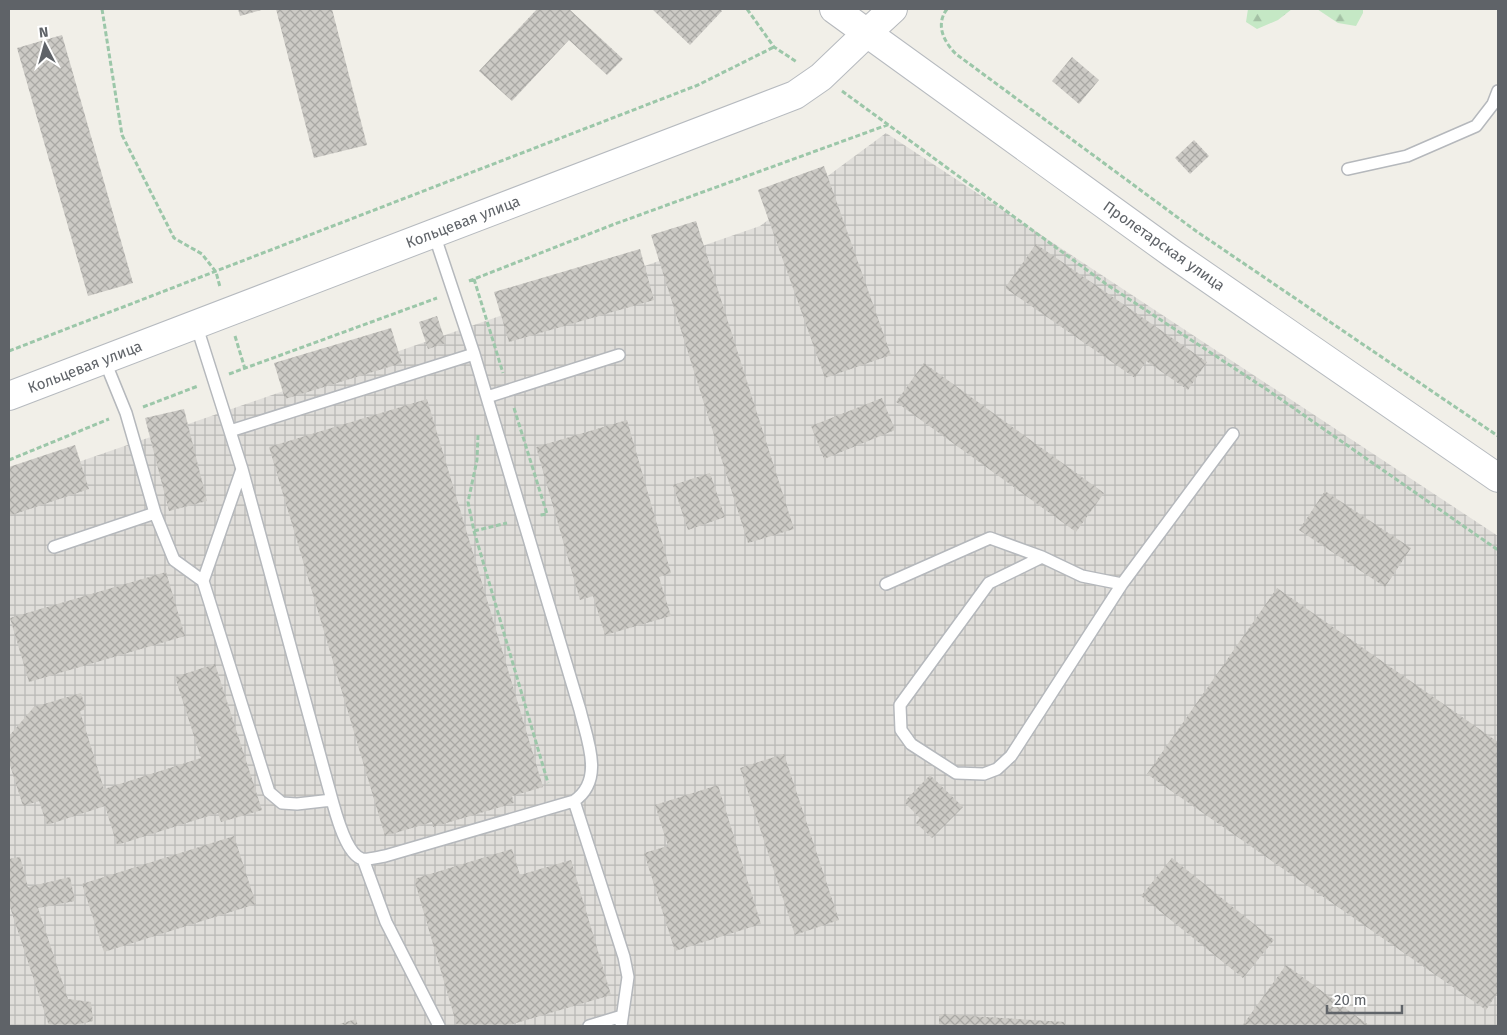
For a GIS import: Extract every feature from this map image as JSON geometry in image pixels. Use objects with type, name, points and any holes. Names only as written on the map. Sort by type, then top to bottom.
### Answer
[{"type":"main road","name":"Пролетарская улица","points":[[834,9],[1180,259],[1498,478]]},
{"type":"main road","name":"Кольцевая улица","points":[[9,396],[795,95],[821,77],[893,9]]},
{"type":"lane","points":[[1348,168],[1407,156],[1476,126],[1493,104],[1498,91]]},
{"type":"lane","points":[[196,324],[242,469],[332,800],[341,830],[355,856],[363,859],[385,856],[574,801],[582,795],[591,782],[592,764],[580,710],[474,354],[434,234]]},
{"type":"lane","points":[[230,431],[474,354]]},
{"type":"lane","points":[[487,397],[619,356]]},
{"type":"lane","points":[[104,359],[126,413],[155,513],[174,560],[203,581]]},
{"type":"lane","points":[[1042,557],[989,583],[900,705],[901,730],[911,744],[956,773],[984,774],[997,769],[1011,756],[1122,584],[1233,434]]},
{"type":"lane","points":[[242,469],[203,581],[269,792],[282,803],[296,804],[332,800]]},
{"type":"lane","points":[[54,546],[155,513]]},
{"type":"lane","points":[[886,584],[990,538],[1042,557],[1082,576],[1122,584]]},
{"type":"lane","points":[[574,801],[624,957],[628,977],[621,1021],[589,1026]]},
{"type":"lane","points":[[363,859],[386,922],[439,1026]]},
{"type":"path","points":[[102,9],[122,135],[174,238],[202,254],[216,272]]},
{"type":"path","points":[[747,9],[774,47],[880,117],[1106,284],[1277,396],[1498,550]]},
{"type":"path","points":[[947,9],[941,28],[944,42],[956,54],[1196,231],[1498,436]]},
{"type":"path","points":[[9,351],[698,85],[774,47]]},
{"type":"path","points":[[478,434],[477,460],[468,502],[474,531],[548,782]]},
{"type":"shaded area","points":[[886,133],[1498,536],[1498,1026],[9,1026],[9,486],[760,226]]},
{"type":"green space","points":[[1248,9],[1292,9],[1278,20],[1257,29],[1246,22]]},
{"type":"green space","points":[[1317,9],[1363,9],[1363,13],[1356,26],[1338,23]]},
{"type":"building","points":[[238,9],[265,9],[240,16]]},
{"type":"building","points":[[276,9],[332,9],[367,145],[314,158]]},
{"type":"building","points":[[537,9],[569,9],[623,59],[607,75],[569,40],[512,101],[479,71]]},
{"type":"building","points":[[652,9],[720,9],[722,11],[690,45]]},
{"type":"building","points":[[62,35],[133,283],[88,296],[17,48]]},
{"type":"building","points":[[1072,57],[1099,80],[1079,104],[1052,81]]},
{"type":"building","points":[[1194,140],[1209,156],[1190,174],[1175,158]]},
{"type":"building","points":[[824,166],[891,355],[825,378],[758,190]]},
{"type":"building","points":[[696,221],[794,529],[748,543],[651,235]]},
{"type":"building","points":[[1036,244],[1207,362],[1188,390],[1146,361],[1135,378],[1005,288]]},
{"type":"building","points":[[640,249],[654,300],[509,342],[494,292]]},
{"type":"building","points":[[437,316],[446,343],[428,349],[419,322]]},
{"type":"building","points":[[391,328],[402,363],[285,399],[274,363]]},
{"type":"building","points":[[924,363],[1104,493],[1076,532],[896,402]]},
{"type":"building","points":[[882,398],[895,430],[824,459],[811,426]]},
{"type":"building","points":[[427,399],[543,787],[512,796],[514,803],[433,827],[432,822],[385,836],[269,447]]},
{"type":"building","points":[[184,409],[207,501],[169,511],[145,418]]},
{"type":"building","points":[[627,420],[671,573],[659,577],[671,616],[605,635],[593,596],[580,600],[536,447]]},
{"type":"building","points":[[75,445],[89,489],[9,516],[9,467]]},
{"type":"building","points":[[710,473],[725,517],[688,530],[673,485]]},
{"type":"building","points":[[1325,491],[1411,548],[1385,587],[1299,530]]},
{"type":"building","points":[[166,572],[185,636],[29,682],[10,618]]},
{"type":"building","points":[[1277,588],[1498,742],[1498,992],[1486,1010],[1147,774]]},
{"type":"building","points":[[215,664],[262,810],[221,822],[218,813],[117,845],[105,806],[47,825],[39,801],[23,806],[9,762],[9,736],[34,707],[81,693],[86,709],[80,711],[104,789],[201,758],[175,677]]},
{"type":"building","points":[[784,754],[839,920],[795,935],[740,768]]},
{"type":"building","points":[[930,775],[963,807],[932,838],[916,823],[920,818],[904,802]]},
{"type":"building","points":[[718,785],[761,924],[675,951],[644,853],[668,846],[655,805]]},
{"type":"building","points":[[234,836],[256,904],[104,952],[82,884]]},
{"type":"building","points":[[512,849],[520,875],[571,860],[611,995],[506,1026],[457,1026],[414,879]]},
{"type":"building","points":[[20,857],[28,887],[70,877],[75,901],[38,908],[68,999],[91,1002],[93,1021],[72,1026],[49,1026],[9,904],[9,859]]},
{"type":"building","points":[[1172,858],[1274,940],[1243,978],[1141,896]]},
{"type":"building","points":[[1286,965],[1370,1026],[1242,1026]]},
{"type":"building","points":[[939,1014],[1065,1022],[1065,1026],[939,1026]]},
{"type":"building","points":[[356,1019],[358,1026],[333,1026]]}]
